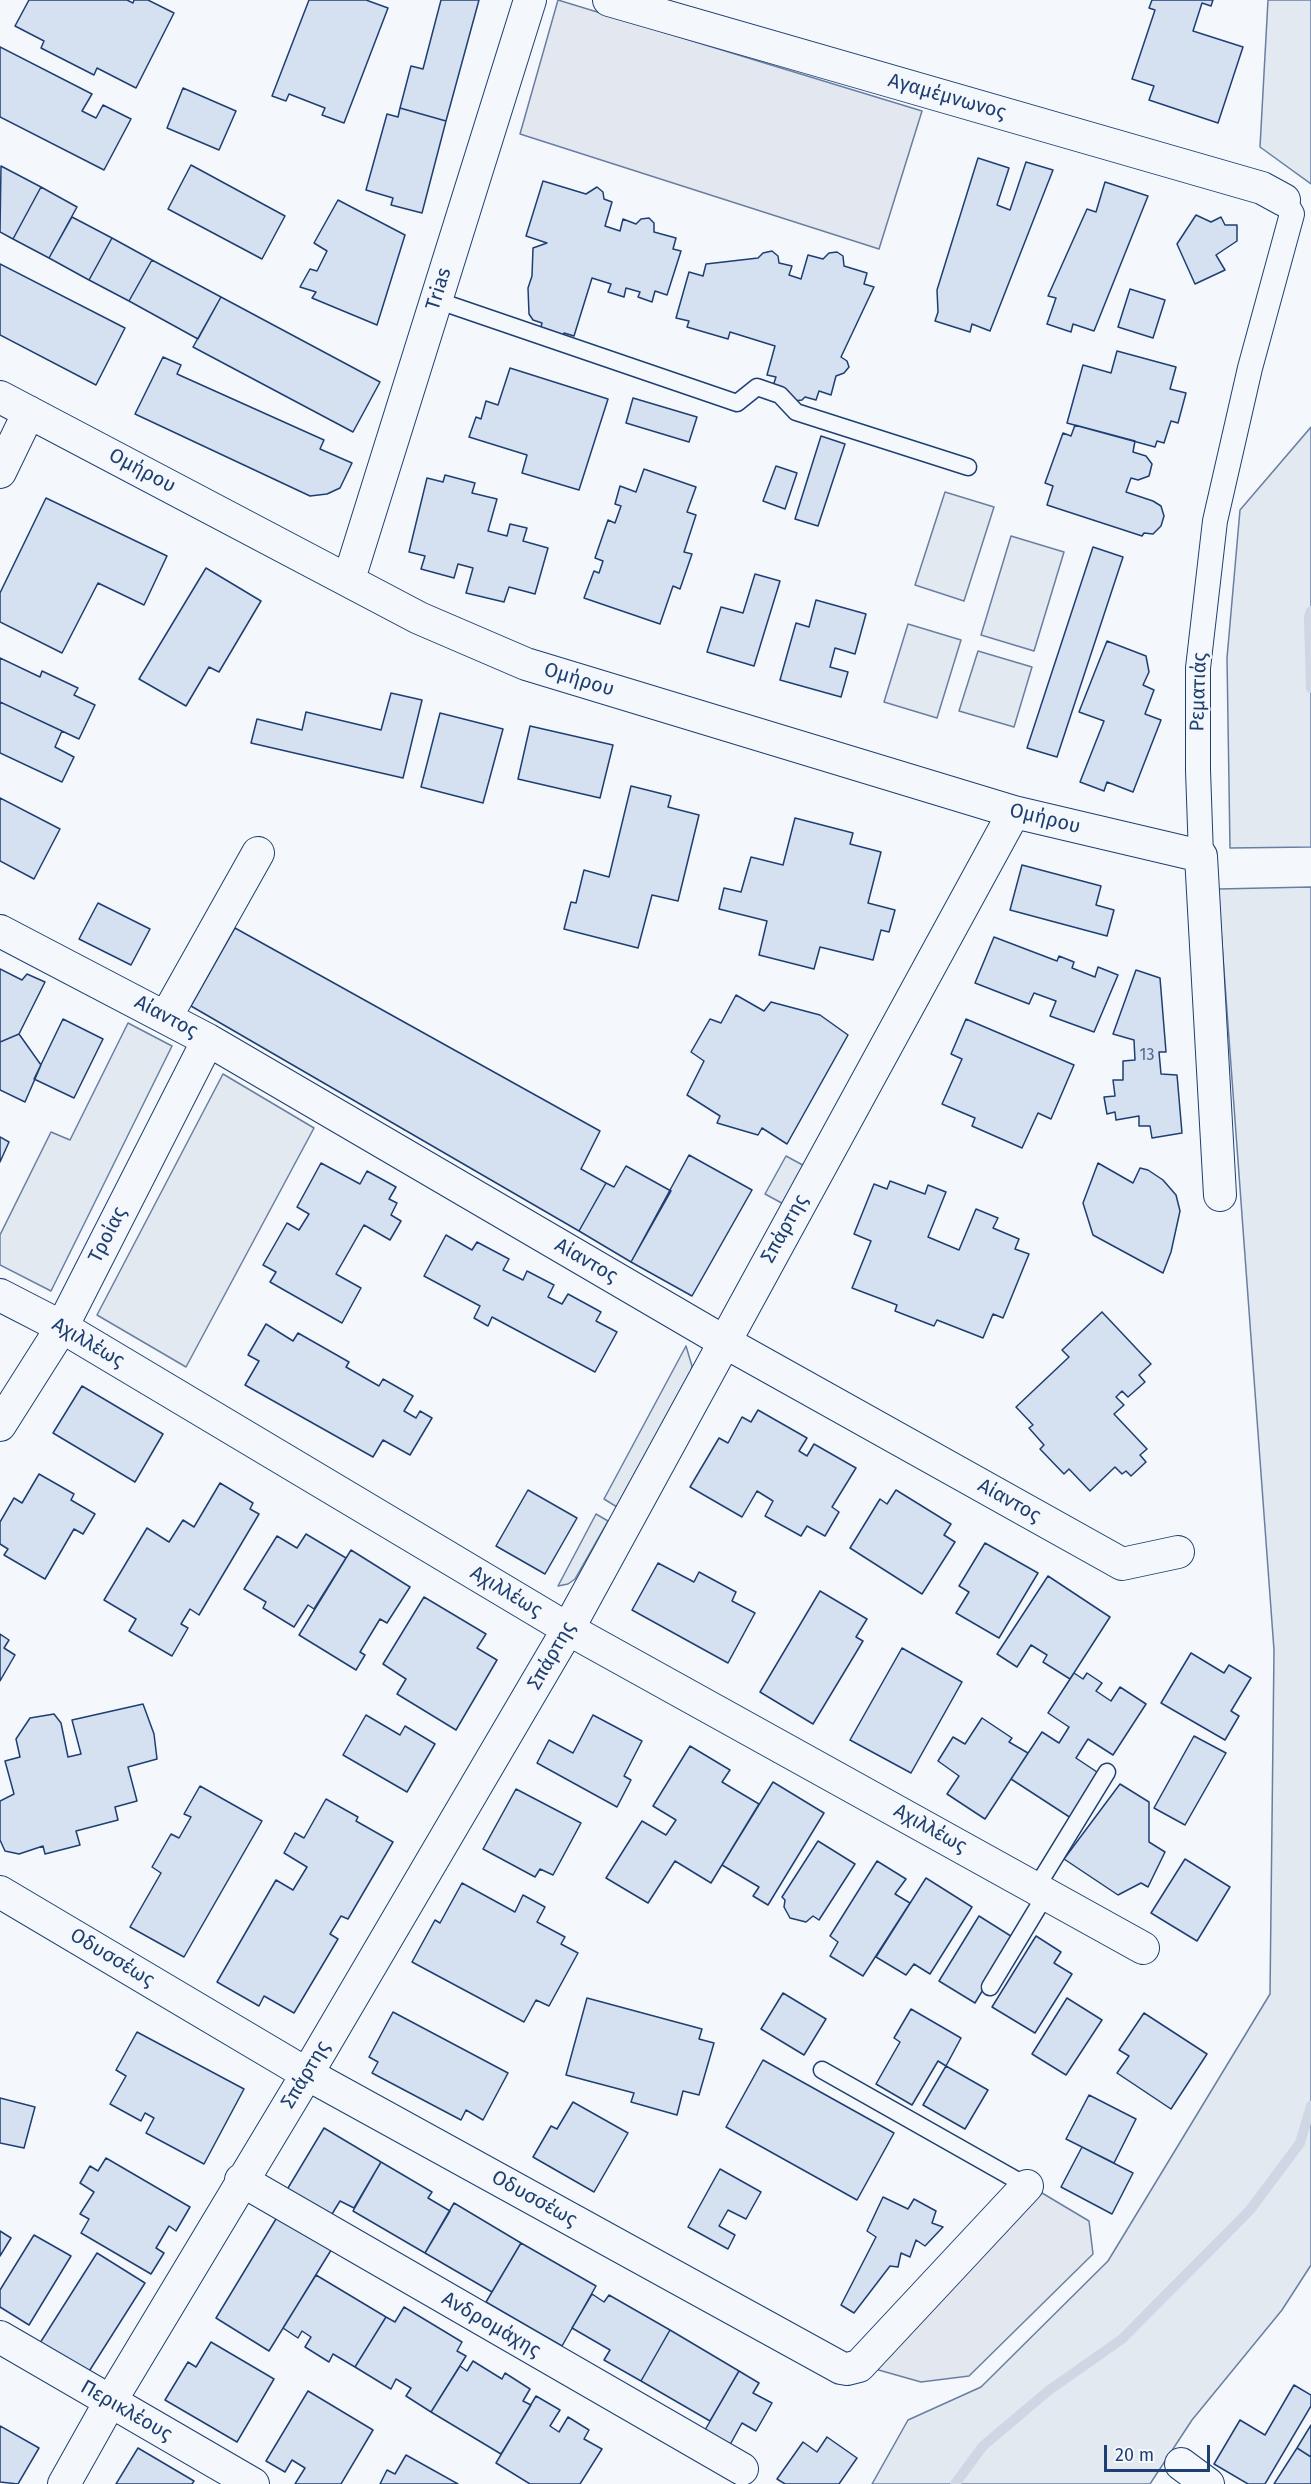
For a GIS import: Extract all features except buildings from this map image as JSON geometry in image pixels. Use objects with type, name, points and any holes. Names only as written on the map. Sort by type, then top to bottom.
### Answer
[{"type":"street","name":"Trias","points":[[349,579],[530,0]]},
{"type":"street","name":"Αγαμέμνωνος","points":[[609,0],[1262,188],[1284,200]]},
{"type":"street","name":"Ρεματιάς","points":[[1220,1195],[1197,770],[1198,668],[1215,521],[1250,368],[1292,214],[1284,200]]},
{"type":"street","name":"Ομήρου","points":[[0,397],[349,579],[419,618],[526,664],[1014,812],[1201,856]]},
{"type":"street","points":[[0,472],[29,412]]},
{"type":"street","name":"Σπάρτης","points":[[64,2484],[110,2402],[241,2180],[307,2074],[568,1629],[723,1341],[1014,812]]},
{"type":"street","points":[[166,1017],[258,853]]},
{"type":"street","name":"Αίαντος","points":[[0,932],[208,1040],[723,1341],[1122,1564],[1178,1552]]},
{"type":"street","name":"Τροίας","points":[[0,1425],[62,1327],[208,1040]]},
{"type":"street","name":"Αχιλλέως","points":[[0,1295],[62,1327],[568,1629],[1143,1948]]},
{"type":"street","name":"Οδυσσέως","points":[[0,1892],[307,2074],[836,2366],[847,2369],[859,2366],[1027,2186]]},
{"type":"street","name":"Ανδρομάχης","points":[[241,2180],[742,2469]]},
{"type":"street","name":"Περικλέους","points":[[0,2337],[253,2484]]},
{"type":"street","points":[[1181,2464],[1208,2484]]},
{"type":"lane","points":[[436,300],[737,403],[757,387],[780,395],[796,412],[968,467]]},
{"type":"lane","points":[[990,1987],[1107,1772]]},
{"type":"lane","points":[[822,2070],[1027,2186]]},
{"type":"shaded area","points":[[558,0],[922,111],[879,249],[520,134]]},
{"type":"shaded area","points":[[1268,0],[1311,0],[1311,184],[1260,147]]},
{"type":"shaded area","points":[[1311,427],[1311,847],[1230,848],[1227,658],[1240,510]]},
{"type":"shaded area","points":[[945,492],[994,507],[964,601],[915,585]]},
{"type":"shaded area","points":[[1011,536],[1064,552],[1034,651],[981,635]]},
{"type":"shaded area","points":[[908,624],[961,640],[937,718],[884,702]]},
{"type":"shaded area","points":[[978,651],[1032,667],[1014,727],[959,711]]},
{"type":"shaded area","points":[[1311,887],[1311,2265],[1282,2310],[1192,2420],[1150,2484],[872,2484],[908,2420],[981,2387],[1108,2261],[1270,1994],[1274,1650],[1218,889]]},
{"type":"shaded area","points":[[128,1023],[172,1046],[51,1291],[0,1265],[0,1235],[51,1132],[70,1140]]},
{"type":"shaded area","points":[[223,1074],[314,1128],[186,1367],[97,1315]]},
{"type":"shaded area","points":[[786,1156],[810,1169],[789,1207],[765,1194]]},
{"type":"shaded area","points":[[686,1346],[692,1366],[690,1377],[617,1507],[604,1499]]},
{"type":"shaded area","points":[[596,1514],[608,1521],[575,1579],[568,1584],[558,1586]]},
{"type":"shaded area","points":[[1037,2190],[1089,2221],[1093,2254],[969,2376],[921,2382],[875,2369]]},
{"type":"waterway","points":[[1311,611],[1309,617],[1311,688]]},
{"type":"waterway","points":[[955,2484],[983,2446],[1048,2391],[1122,2339],[1250,2210],[1300,2143],[1311,2106]]}]
